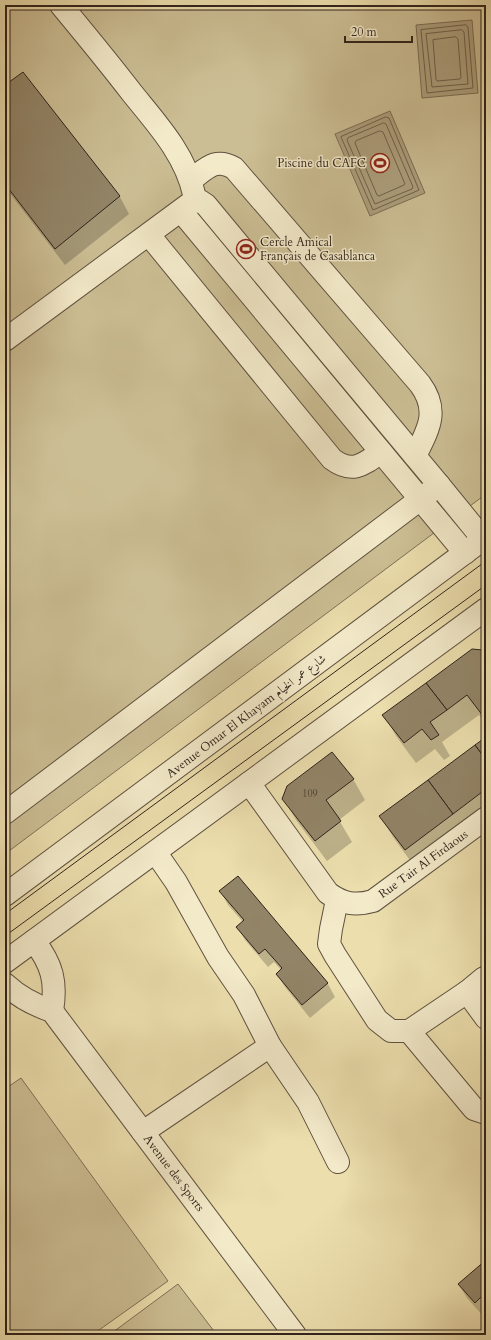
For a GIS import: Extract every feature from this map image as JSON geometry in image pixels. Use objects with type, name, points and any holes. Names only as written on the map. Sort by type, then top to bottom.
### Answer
[{"type":"street","points":[[61,5],[168,138],[177,152],[189,197],[217,255],[465,553]]},
{"type":"street","points":[[5,340],[148,235],[189,197],[213,164],[220,162],[228,164],[234,168],[420,384],[429,398],[431,415],[430,424],[415,456]]},
{"type":"street","points":[[189,197],[203,203],[484,538]]},
{"type":"street","points":[[148,235],[332,459],[339,464],[348,467],[357,467],[366,463],[381,452]]},
{"type":"street","points":[[217,255],[235,240]]},
{"type":"street","points":[[310,367],[328,352]]},
{"type":"street","points":[[5,813],[439,485]]},
{"type":"street","name":"Avenue Omar El Khayam شارع عمر الخيام","points":[[5,895],[484,538]]},
{"type":"street","points":[[5,962],[156,853],[249,783],[484,615]]},
{"type":"street","points":[[249,783],[328,893],[337,900],[329,944],[376,1020],[391,1031],[409,1031],[468,992],[484,978]]},
{"type":"street","name":"Rue Tair Al Firdaous","points":[[337,900],[362,904],[373,901],[486,818]]},
{"type":"street","points":[[156,853],[176,882],[218,957],[244,996],[270,1046],[308,1102],[338,1162]]},
{"type":"street","points":[[5,984],[25,1000],[38,1007],[52,1011],[54,981],[50,966],[34,941]]},
{"type":"street","points":[[468,992],[486,1018]]},
{"type":"street","name":"Avenue des Sports","points":[[52,1011],[295,1335]]},
{"type":"street","points":[[409,1031],[474,1109],[486,1113]]},
{"type":"street","points":[[143,1132],[270,1046]]},
{"type":"shaded area","name":"Cercle Amical Français de Casablanca","points":[[5,5],[486,5],[486,494],[5,854]]},
{"type":"shaded area","points":[[21,1078],[168,1281],[92,1335],[5,1335],[5,1089]]},
{"type":"shaded area","points":[[178,1284],[217,1335],[109,1335]]},
{"type":"water","points":[[472,20],[478,93],[422,98],[416,25]]},
{"type":"water","name":"Piscine du CAFC","points":[[390,111],[425,193],[370,216],[335,134]]},
{"type":"building","points":[[23,72],[120,196],[55,249],[5,184],[5,85]]},
{"type":"building","points":[[472,649],[483,650],[486,654],[486,714],[483,716],[467,695],[447,710],[426,683]]},
{"type":"building","points":[[426,683],[447,710],[430,722],[439,735],[431,740],[422,729],[404,743],[382,715]]},
{"type":"building","points":[[486,737],[486,760],[475,745]]},
{"type":"building","points":[[475,745],[486,760],[486,789],[453,814],[428,780]]},
{"type":"building","points":[[332,752],[354,779],[326,800],[341,821],[315,841],[282,799],[287,786]]},
{"type":"building","points":[[428,780],[453,814],[405,850],[379,816]]},
{"type":"building","points":[[238,876],[328,983],[302,1005],[276,974],[282,968],[265,949],[259,954],[236,927],[244,920],[219,891]]},
{"type":"building","points":[[486,1260],[486,1300],[482,1296],[475,1303],[458,1284]]},
{"type":"tram line","points":[[5,914],[486,561]]},
{"type":"tram line","points":[[5,936],[486,585]]},
{"type":"place","name":"Piscine du CAFC","points":[[380,163]]},
{"type":"place","name":"Cercle Amical Français de Casablanca","points":[[246,249]]}]
